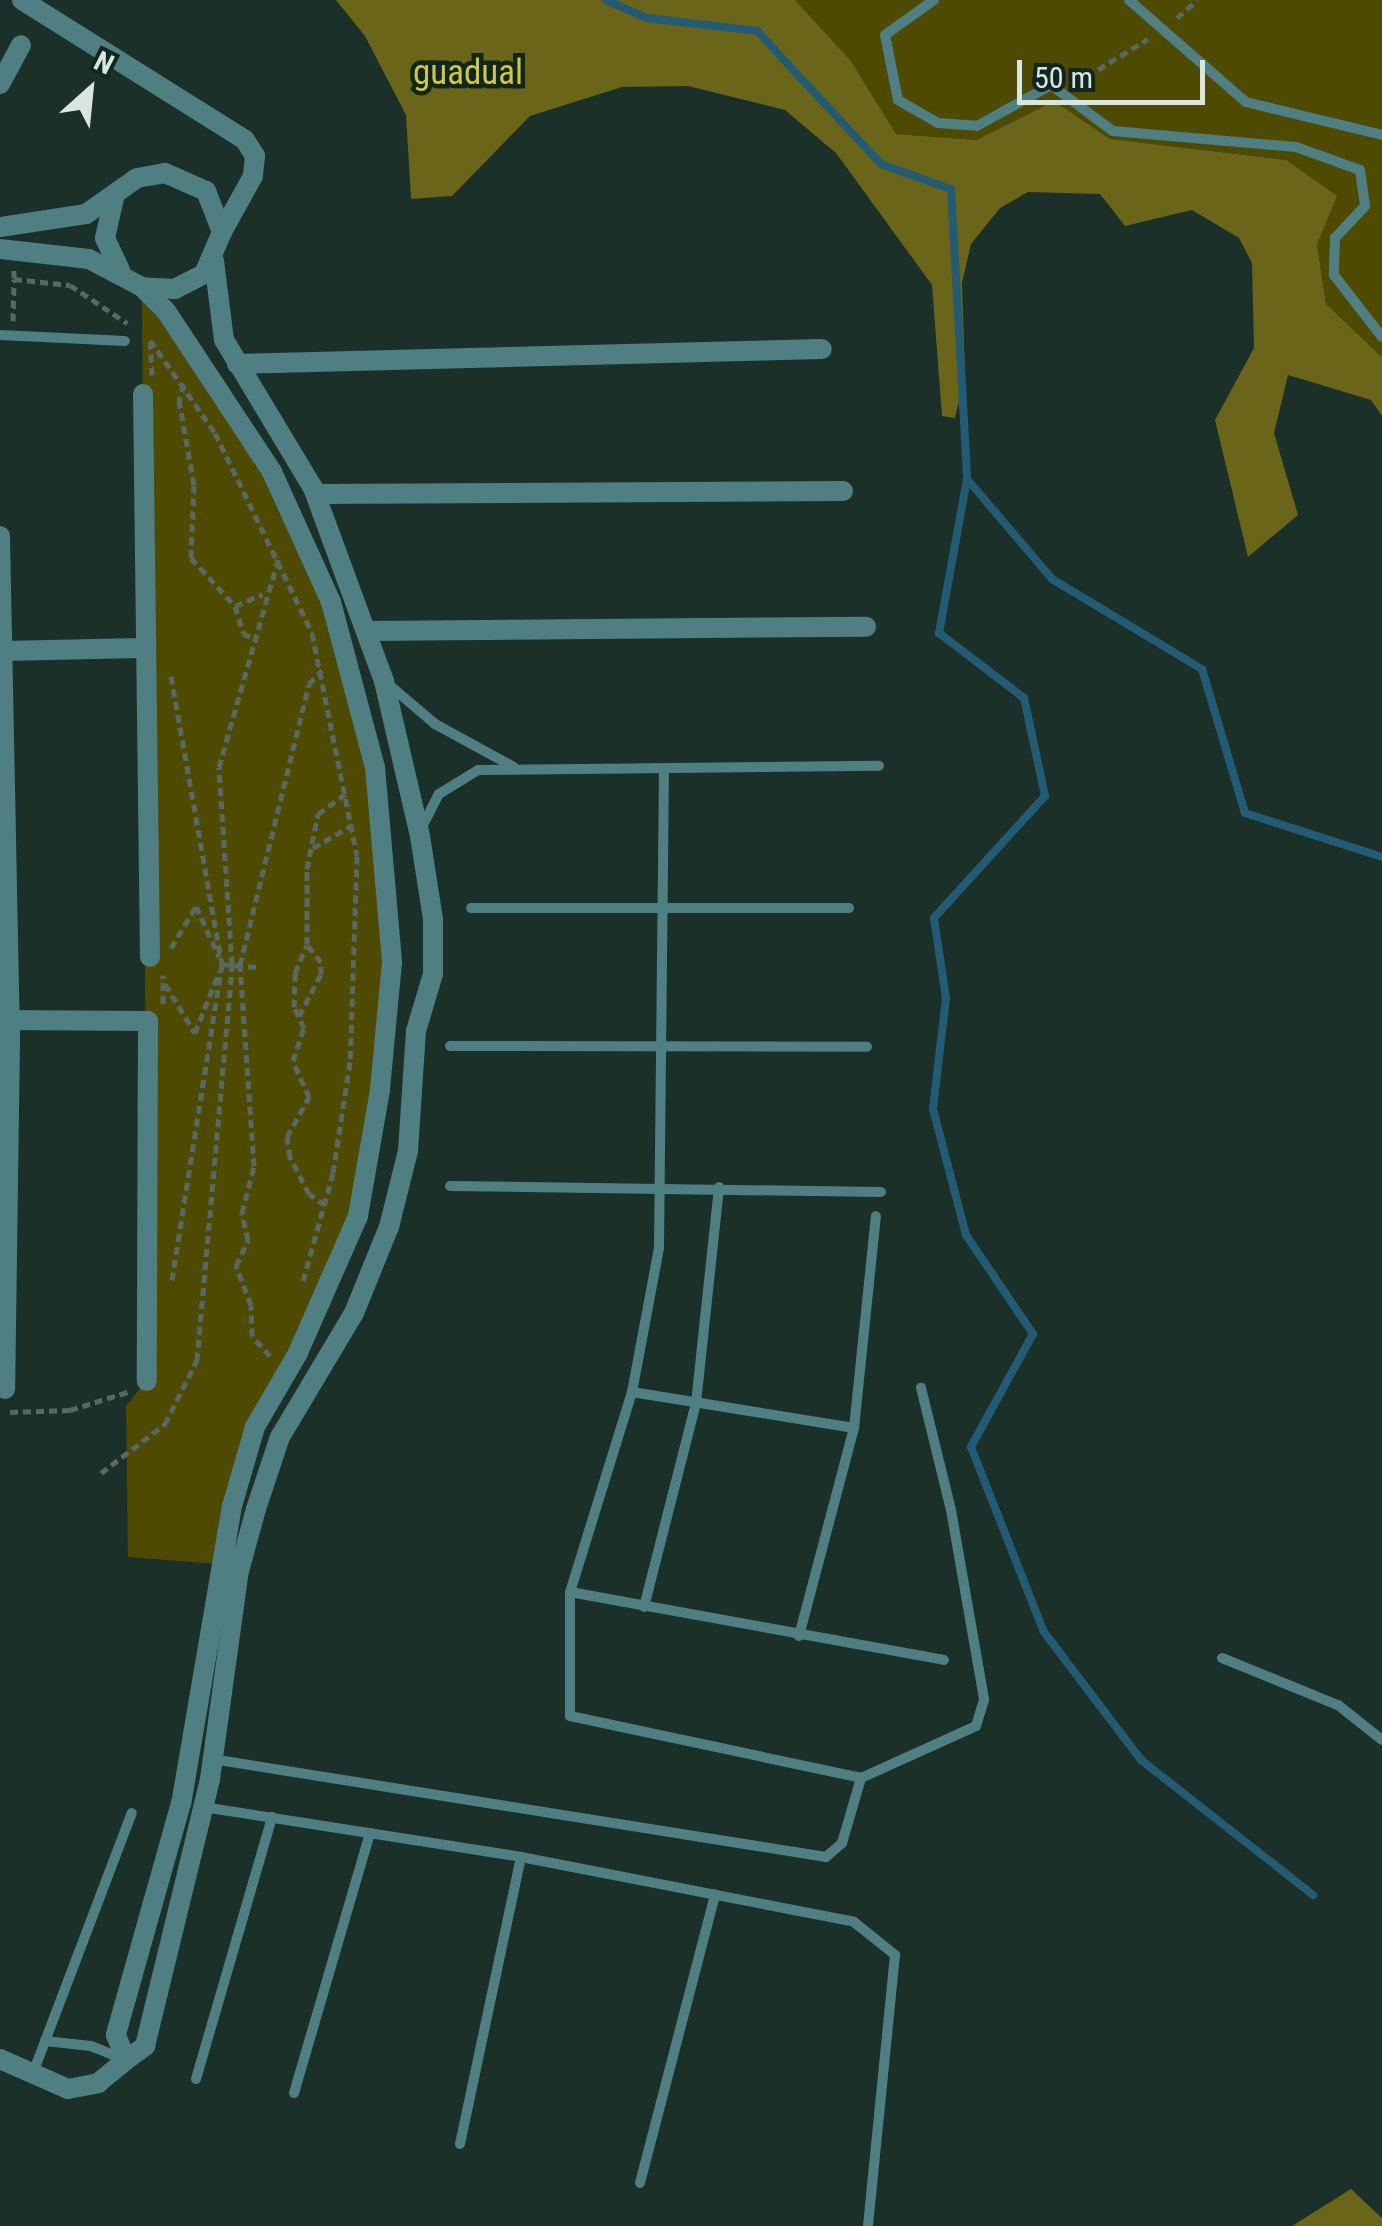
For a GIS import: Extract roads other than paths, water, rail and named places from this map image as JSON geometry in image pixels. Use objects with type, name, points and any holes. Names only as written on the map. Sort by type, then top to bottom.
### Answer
[{"type":"street","points":[[0,2059],[68,2089],[98,2083],[144,2046],[203,1807],[239,1570],[280,1437],[354,1313],[400,1190],[424,998],[433,974],[433,919],[420,836],[384,681],[368,631],[316,494],[238,364],[218,315],[214,261],[222,232],[253,176],[255,156],[245,140],[22,0]]},
{"type":"street","points":[[0,84],[21,45]]},
{"type":"street","points":[[0,227],[66,220],[114,198],[136,178],[180,175],[215,203],[222,232]]},
{"type":"street","points":[[114,198],[105,238],[133,281],[176,327],[272,472],[345,640],[380,797],[390,902],[391,998],[358,1216],[318,1311],[256,1428],[232,1506],[181,1803],[116,2035],[126,2060]]},
{"type":"street","points":[[7,250],[89,259],[133,281],[191,284],[214,261]]},
{"type":"street","points":[[238,364],[822,349]]},
{"type":"street","points":[[148,394],[142,648],[158,952]]},
{"type":"street","points":[[316,494],[843,491]]},
{"type":"street","points":[[0,536],[5,1389]]},
{"type":"street","points":[[368,631],[866,627]]},
{"type":"street","points":[[3,651],[142,648]]},
{"type":"street","points":[[391,998],[414,1004],[424,998]]},
{"type":"street","points":[[5,1019],[148,1021],[147,1380]]},
{"type":"street","points":[[318,1311],[354,1313]]},
{"type":"lane","points":[[934,0],[886,35],[898,100],[938,124],[977,126],[1051,86],[1064,91],[1113,130],[1296,147],[1360,170],[1364,206],[1335,238],[1334,276],[1382,337]]},
{"type":"lane","points":[[1129,0],[1246,102],[1382,135]]},
{"type":"lane","points":[[0,335],[125,342]]},
{"type":"lane","points":[[384,681],[435,724],[519,769]]},
{"type":"lane","points":[[420,836],[439,794],[456,780],[478,770],[879,766]]},
{"type":"lane","points":[[664,770],[663,1192],[632,1392],[570,1592],[570,1716],[861,1778],[976,1726],[984,1699],[951,1510],[921,1388]]},
{"type":"lane","points":[[471,908],[663,913],[849,908]]},
{"type":"lane","points":[[450,1046],[663,1051],[867,1047]]},
{"type":"lane","points":[[450,1186],[663,1192],[718,1187],[881,1192]]},
{"type":"lane","points":[[644,1606],[696,1403],[718,1187]]},
{"type":"lane","points":[[799,1636],[854,1428],[876,1216]]},
{"type":"lane","points":[[632,1392],[854,1428]]},
{"type":"lane","points":[[570,1592],[944,1660]]},
{"type":"lane","points":[[1222,1658],[1338,1705],[1382,1740]]},
{"type":"lane","points":[[212,1759],[826,1857],[842,1843],[861,1778]]},
{"type":"lane","points":[[203,1807],[521,1857],[854,1922],[894,1955],[868,2226]]},
{"type":"lane","points":[[32,2074],[132,1813]]},
{"type":"lane","points":[[196,2078],[272,1817]]},
{"type":"lane","points":[[294,2093],[370,1833]]},
{"type":"lane","points":[[460,2144],[521,1857]]},
{"type":"lane","points":[[640,2183],[715,1895]]},
{"type":"lane","points":[[45,2041],[91,2046],[126,2060]]},
{"type":"waterway","points":[[606,0],[647,18],[757,31],[881,164],[951,189],[967,479],[1052,579],[1202,669],[1245,813],[1382,857]]},
{"type":"waterway","points":[[967,479],[939,633],[1024,698],[1045,796],[934,918],[946,998],[933,1109],[966,1235],[1033,1334],[971,1447],[1044,1632],[1141,1760],[1313,1895]]},
{"type":"park label","name":"guadual","points":[[468,73]]}]
